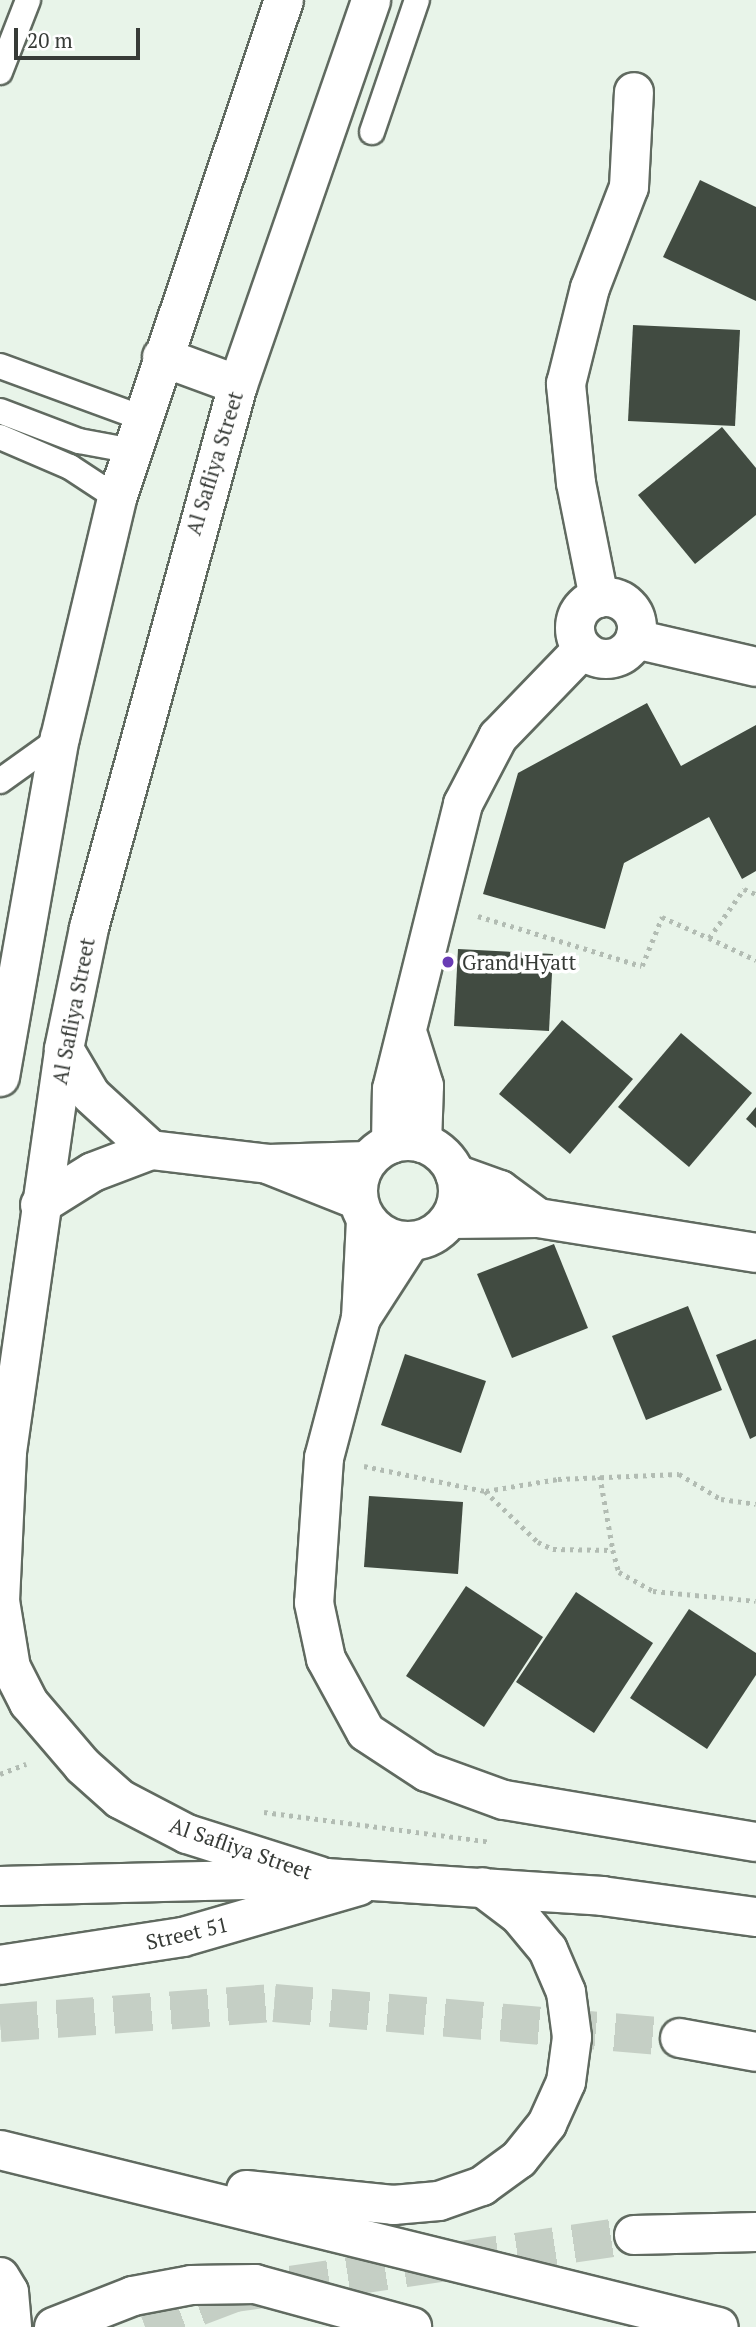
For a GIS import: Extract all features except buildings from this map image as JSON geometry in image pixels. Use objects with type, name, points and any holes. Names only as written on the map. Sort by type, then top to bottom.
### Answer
[{"type":"street","points":[[0,1077],[60,738],[117,498],[162,357],[284,0]]},
{"type":"street","name":"Al Safliya Street","points":[[326,1878],[187,1834],[120,1799],[60,1744],[11,1668],[1,1601],[8,1452],[40,1205],[64,1049],[120,803],[238,385],[371,0]]},
{"type":"street","points":[[599,598],[576,482],[566,384],[590,288],[629,187],[634,92]]},
{"type":"street","points":[[162,357],[238,385]]},
{"type":"street","points":[[599,598],[615,598],[632,610],[635,639],[628,650],[608,659],[583,649],[575,624],[585,605],[599,598]]},
{"type":"street","points":[[635,639],[756,667]]},
{"type":"street","points":[[583,649],[498,737],[463,804],[437,903],[409,1038],[424,1086],[362,1210],[361,1318],[324,1458],[314,1603],[326,1659],[366,1731],[427,1772],[504,1800],[756,1842]]},
{"type":"street","points":[[64,1049],[91,1096],[151,1150]]},
{"type":"street","points":[[40,1205],[93,1172],[151,1150],[268,1164],[394,1149],[436,1149],[455,1174],[500,1190],[538,1218]]},
{"type":"street","points":[[268,1164],[362,1210],[385,1236],[410,1242]]},
{"type":"street","points":[[450,1219],[455,1174]]},
{"type":"street","points":[[361,1318],[410,1242],[450,1219],[538,1218],[756,1253]]},
{"type":"street","name":"Al Safliya Street","points":[[0,1886],[326,1878],[482,1887],[756,1917]]},
{"type":"street","name":"Street 51","points":[[0,1965],[183,1937],[371,1882]]},
{"type":"street","points":[[115,2177],[393,2205],[439,2201],[482,2186],[519,2159],[547,2124],[566,2082],[572,2037],[566,1992],[548,1950],[519,1915],[482,1887]]},
{"type":"street","points":[[680,2038],[756,2052]]},
{"type":"street","points":[[0,2150],[719,2327]]},
{"type":"street","points":[[634,2235],[756,2232]]},
{"type":"street","points":[[0,2277],[9,2292],[12,2327]]},
{"type":"street","points":[[54,2327],[133,2296],[191,2285],[255,2284],[412,2327]]},
{"type":"lane","points":[[0,72],[28,0]]},
{"type":"lane","points":[[372,132],[416,0]]},
{"type":"lane","points":[[0,366],[137,434]]},
{"type":"lane","points":[[0,411],[79,441],[137,434]]},
{"type":"lane","points":[[0,437],[70,467],[117,498]]},
{"type":"lane","points":[[0,781],[60,738]]},
{"type":"path","points":[[709,938],[744,889],[756,894]]},
{"type":"path","points":[[437,903],[642,966],[662,917],[756,960]]},
{"type":"path","points":[[324,1458],[485,1491],[600,1476],[679,1474],[721,1499],[756,1504]]},
{"type":"path","points":[[600,1476],[619,1572],[653,1591],[756,1601]]},
{"type":"path","points":[[485,1491],[538,1542],[553,1549],[613,1550]]},
{"type":"path","points":[[0,1774],[60,1744]]},
{"type":"path","points":[[248,1810],[495,1842]]},
{"type":"tunnel","points":[[0,2023],[274,2003],[680,2038]]},
{"type":"tunnel","points":[[145,2327],[235,2293],[634,2235]]},
{"type":"place","name":"Grand Hyatt","points":[[448,962]]}]
